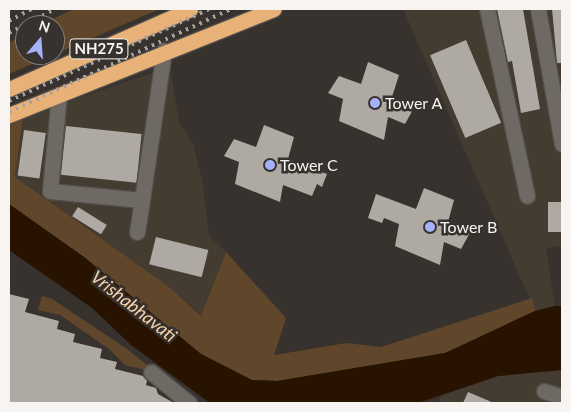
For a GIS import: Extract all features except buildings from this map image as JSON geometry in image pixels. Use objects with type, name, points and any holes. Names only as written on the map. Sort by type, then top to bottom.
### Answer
[{"type":"highway","name":"NH275","points":[[9,89],[190,9]]},
{"type":"highway","name":"NH275","points":[[9,115],[164,51],[274,9]]},
{"type":"lane","points":[[487,9],[527,196]]},
{"type":"lane","points":[[538,9],[562,144]]},
{"type":"lane","points":[[137,232],[164,51]]},
{"type":"lane","points":[[59,95],[50,191],[142,200]]},
{"type":"lane","points":[[151,372],[189,403]]},
{"type":"lane","points":[[544,391],[562,396]]},
{"type":"shaded area","points":[[74,9],[160,9],[65,50],[65,15],[61,15]]},
{"type":"shaded area","points":[[403,9],[562,9],[562,246],[546,248],[555,306],[535,311]]},
{"type":"shaded area","points":[[15,39],[15,65],[30,65],[9,74],[9,43]]},
{"type":"shaded area","points":[[170,67],[179,121],[193,144],[203,184],[209,236],[226,252],[202,316],[168,286],[15,177],[23,117]]},
{"type":"shaded area","points":[[23,117],[15,177],[168,286],[201,316],[226,252],[286,318],[274,355],[346,343],[381,347],[532,298],[535,311],[445,353],[277,381],[252,380],[201,354],[84,257],[9,204],[9,124]]},
{"type":"shaded area","points":[[42,296],[52,299],[127,349],[157,373],[125,365],[109,349],[60,315],[38,310]]},
{"type":"shaded area","points":[[562,370],[562,403],[438,403],[441,396],[498,376]]},
{"type":"water","name":"Vrishabhavati","points":[[9,204],[84,257],[201,354],[252,380],[277,381],[445,353],[535,311],[555,306],[562,306],[562,370],[498,376],[418,403],[210,403],[131,345],[92,308],[9,250]]},
{"type":"railway","points":[[9,21],[32,9]]},
{"type":"railway","points":[[9,33],[55,9]]},
{"type":"railway","points":[[9,101],[209,9]]},
{"type":"railway","points":[[9,112],[231,9]]},
{"type":"place","name":"Tower A","points":[[375,103]]},
{"type":"place","name":"Tower C","points":[[270,165]]},
{"type":"place","name":"Tower B","points":[[430,227]]}]
